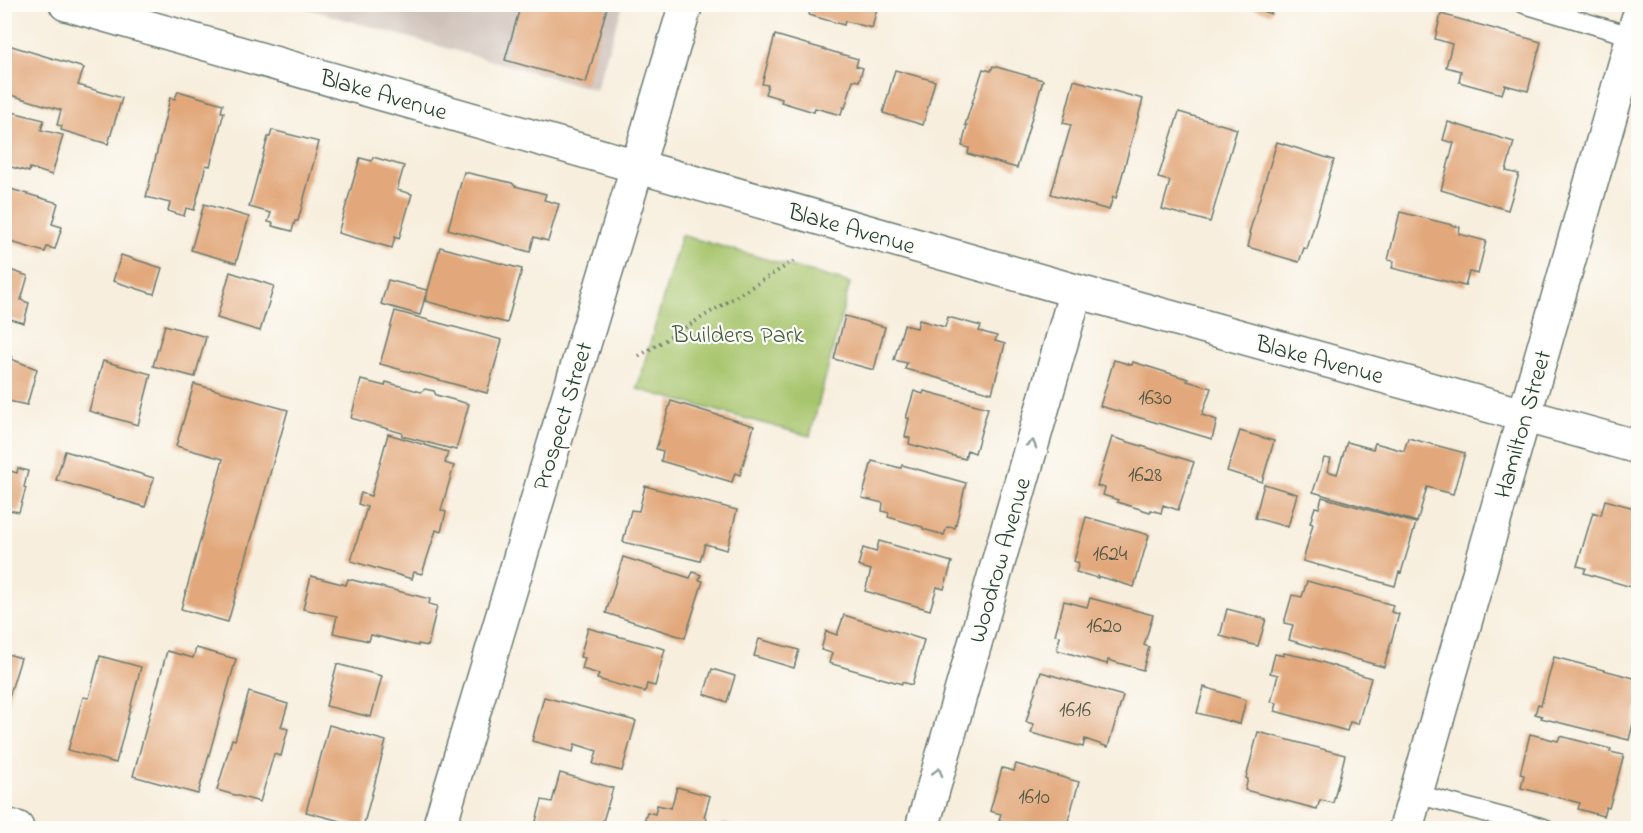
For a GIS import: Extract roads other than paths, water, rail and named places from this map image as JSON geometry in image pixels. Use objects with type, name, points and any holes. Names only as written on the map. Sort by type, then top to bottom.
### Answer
[{"type":"street","name":"Prospect Street","points":[[439,828],[686,4]]},
{"type":"street","name":"Blake Avenue","points":[[80,6],[1076,291],[1638,447]]},
{"type":"street","name":"Hamilton Street","points":[[1406,828],[1637,31]]},
{"type":"street","name":"Woodrow Avenue","points":[[922,828],[1076,291]]},
{"type":"street","points":[[4,825],[17,828]]},
{"type":"lane","points":[[1524,4],[1637,31]]},
{"type":"lane","points":[[1416,794],[1544,828]]},
{"type":"park label","name":"Builders Park","points":[[738,334]]}]
